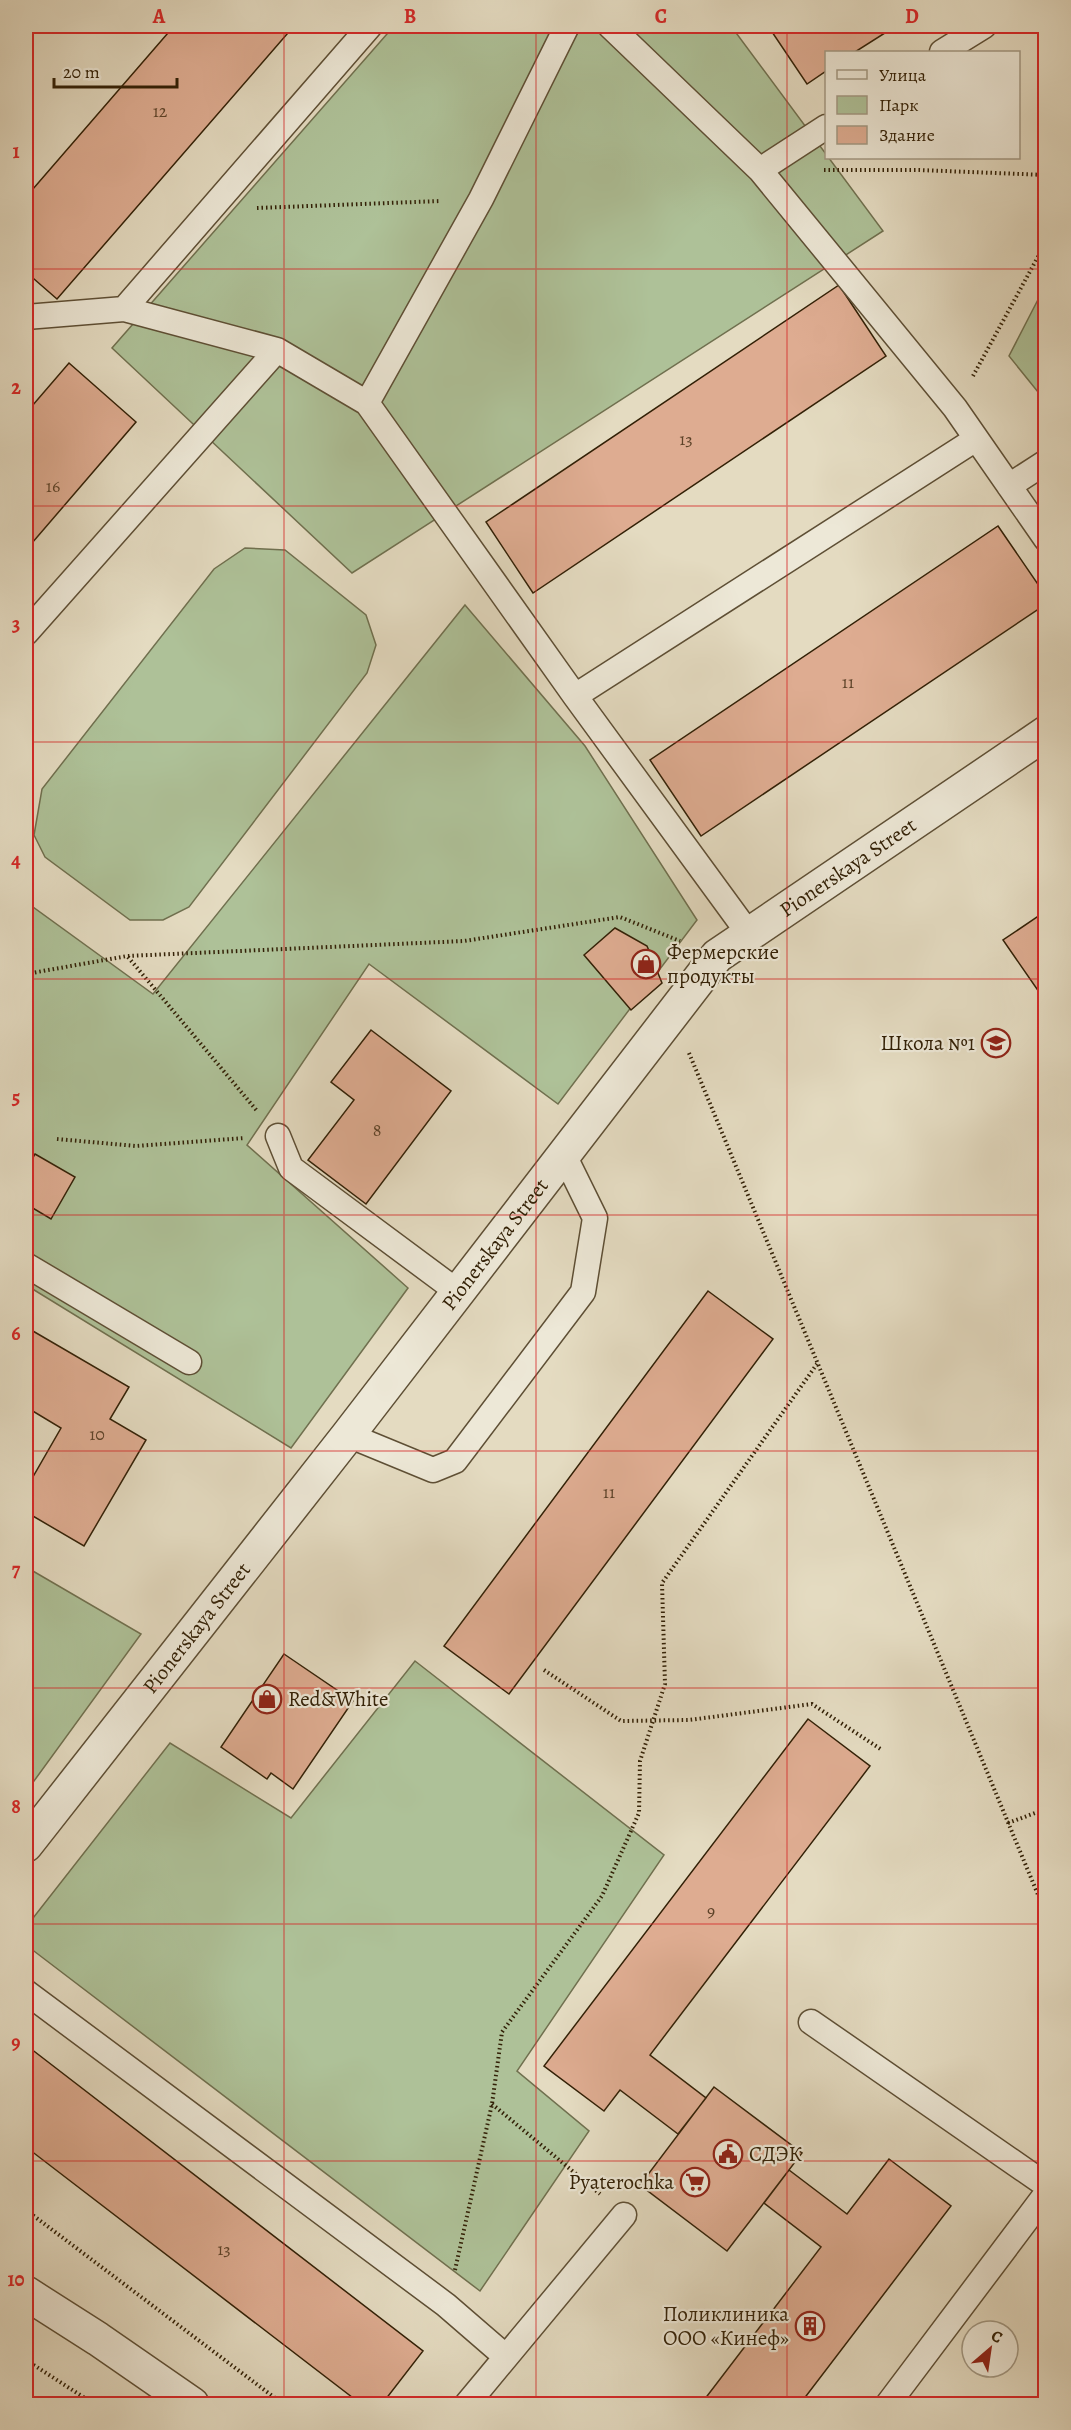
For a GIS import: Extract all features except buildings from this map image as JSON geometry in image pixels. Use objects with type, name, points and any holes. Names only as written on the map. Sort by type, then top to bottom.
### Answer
[{"type":"street","name":"Pionerskaya Street","points":[[26,1845],[348,1435],[717,956],[1046,733]]},
{"type":"street","points":[[26,2293],[192,2404]]},
{"type":"lane","points":[[124,309],[370,26]]},
{"type":"lane","points":[[367,403],[481,199],[567,26]]},
{"type":"lane","points":[[610,26],[760,171],[955,408],[1046,539]]},
{"type":"lane","points":[[944,51],[984,26]]},
{"type":"lane","points":[[760,171],[825,128]]},
{"type":"lane","points":[[26,317],[124,309],[277,350],[367,403],[575,696],[749,934]]},
{"type":"lane","points":[[26,633],[277,350]]},
{"type":"lane","points":[[575,696],[976,439]]},
{"type":"lane","points":[[1009,486],[1046,462]]},
{"type":"lane","points":[[278,1136],[291,1168],[458,1292]]},
{"type":"lane","points":[[348,1435],[433,1470],[455,1461],[583,1292],[595,1218],[564,1155]]},
{"type":"lane","points":[[26,1265],[189,1362]]},
{"type":"lane","points":[[26,1992],[446,2305],[505,2356]]},
{"type":"lane","points":[[812,2022],[1046,2185]]},
{"type":"lane","points":[[888,2404],[1046,2194]]},
{"type":"lane","points":[[466,2404],[624,2215]]},
{"type":"path","points":[[816,170],[919,170],[1046,175]]},
{"type":"path","points":[[210,210],[481,199]]},
{"type":"path","points":[[955,408],[1046,242]]},
{"type":"path","points":[[26,974],[127,956],[464,940],[620,917],[717,956]]},
{"type":"path","points":[[127,956],[278,1136]]},
{"type":"path","points":[[673,1014],[1046,1914]]},
{"type":"path","points":[[57,1139],[136,1146],[278,1136]]},
{"type":"path","points":[[446,2305],[492,2104],[502,2032],[602,1896],[639,1813],[640,1761],[665,1684],[662,1582],[817,1364]]},
{"type":"path","points":[[544,1670],[621,1721],[689,1720],[812,1704],[882,1750]]},
{"type":"path","points":[[1008,1823],[1046,1809]]},
{"type":"path","points":[[492,2104],[624,2215]]},
{"type":"path","points":[[26,2210],[282,2404]]},
{"type":"path","points":[[26,2360],[94,2404]]},
{"type":"green space","points":[[394,26],[731,26],[825,153],[825,159],[830,159],[883,231],[352,573],[112,348]]},
{"type":"green space","points":[[1045,286],[1045,387],[1038,392],[1009,356]]},
{"type":"green space","points":[[245,548],[285,550],[366,615],[376,645],[367,673],[189,907],[163,920],[130,920],[45,857],[34,835],[42,789],[214,569]]},
{"type":"green space","points":[[465,605],[585,746],[697,920],[558,1104],[369,964],[247,1145],[408,1288],[291,1448],[26,1285],[26,902],[153,994]]},
{"type":"green space","points":[[26,1567],[141,1634],[26,1792]]},
{"type":"green space","points":[[415,1661],[664,1855],[517,2071],[589,2131],[480,2291],[26,1945],[26,1927],[170,1743],[291,1818]]},
{"type":"place","name":"Фермерские продукты","points":[[646,964]]},
{"type":"place","name":"Школа №1","points":[[996,1043]]},
{"type":"place","name":"Red&White","points":[[267,1699]]},
{"type":"place","name":"СДЭК","points":[[728,2154]]},
{"type":"place","name":"Pyaterochka","points":[[695,2182]]},
{"type":"place","name":"Поликлиника ООО «Кинеф»","points":[[810,2326]]}]
